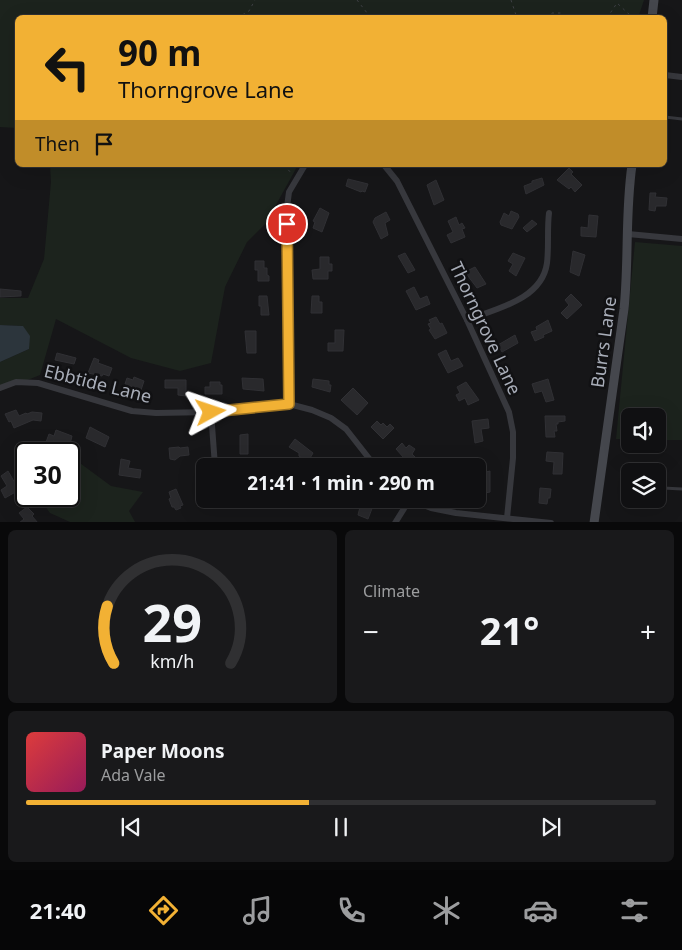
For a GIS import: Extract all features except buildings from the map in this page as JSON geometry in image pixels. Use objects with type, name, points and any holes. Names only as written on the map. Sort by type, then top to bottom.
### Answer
[{"type":"street","points":[[652,15],[654,0]]},
{"type":"street","points":[[667,75],[682,77]]},
{"type":"street","points":[[289,404],[287,207],[289,192],[304,167]]},
{"type":"street","name":"Thorngrove Lane","points":[[386,167],[397,181],[506,405],[513,432],[513,458],[507,518]]},
{"type":"street","name":"Burrs Lane","points":[[594,522],[628,275],[627,210],[632,167]]},
{"type":"street","points":[[466,320],[524,297],[541,279],[547,264],[549,213]]},
{"type":"street","points":[[628,234],[682,239]]},
{"type":"street","name":"Ebbtide Lane","points":[[0,388],[16,382],[38,382],[132,411],[156,413],[211,412],[289,404],[312,410],[331,418],[346,429],[369,458]]},
{"type":"street","points":[[211,412],[214,458]]},
{"type":"street","points":[[395,522],[404,508]]},
{"type":"street","points":[[431,508],[456,514],[551,522]]},
{"type":"lane","points":[[667,117],[682,119]]},
{"type":"lane","points":[[666,488],[682,489]]},
{"type":"path","points":[[242,15],[249,11],[255,0]]},
{"type":"path","points":[[357,0],[369,15]]},
{"type":"path","points":[[511,0],[516,15]]},
{"type":"path","points":[[609,15],[617,3],[630,15]]},
{"type":"path","points":[[550,15],[552,13],[562,13],[564,15]]},
{"type":"path","points":[[286,167],[296,178]]},
{"type":"shaded area","points":[[0,0],[644,0],[639,15],[15,15],[15,128],[0,127]]},
{"type":"shaded area","points":[[50,167],[297,167],[266,223],[247,242],[225,287],[211,363],[180,371],[131,358],[56,319],[40,375],[0,391],[0,362],[29,349],[22,326],[0,325],[0,298],[28,298],[44,259],[51,182]]},
{"type":"shaded area","points":[[635,242],[682,246],[682,440],[666,440],[666,408],[621,408],[621,439],[616,439]]},
{"type":"shaded area","points":[[0,325],[23,326],[30,336],[29,349],[0,362]]},
{"type":"shaded area","points":[[80,463],[111,486],[143,492],[129,511],[135,522],[70,522],[50,513],[46,507],[80,507]]},
{"type":"route","points":[[211,412],[289,404],[287,224]]}]
